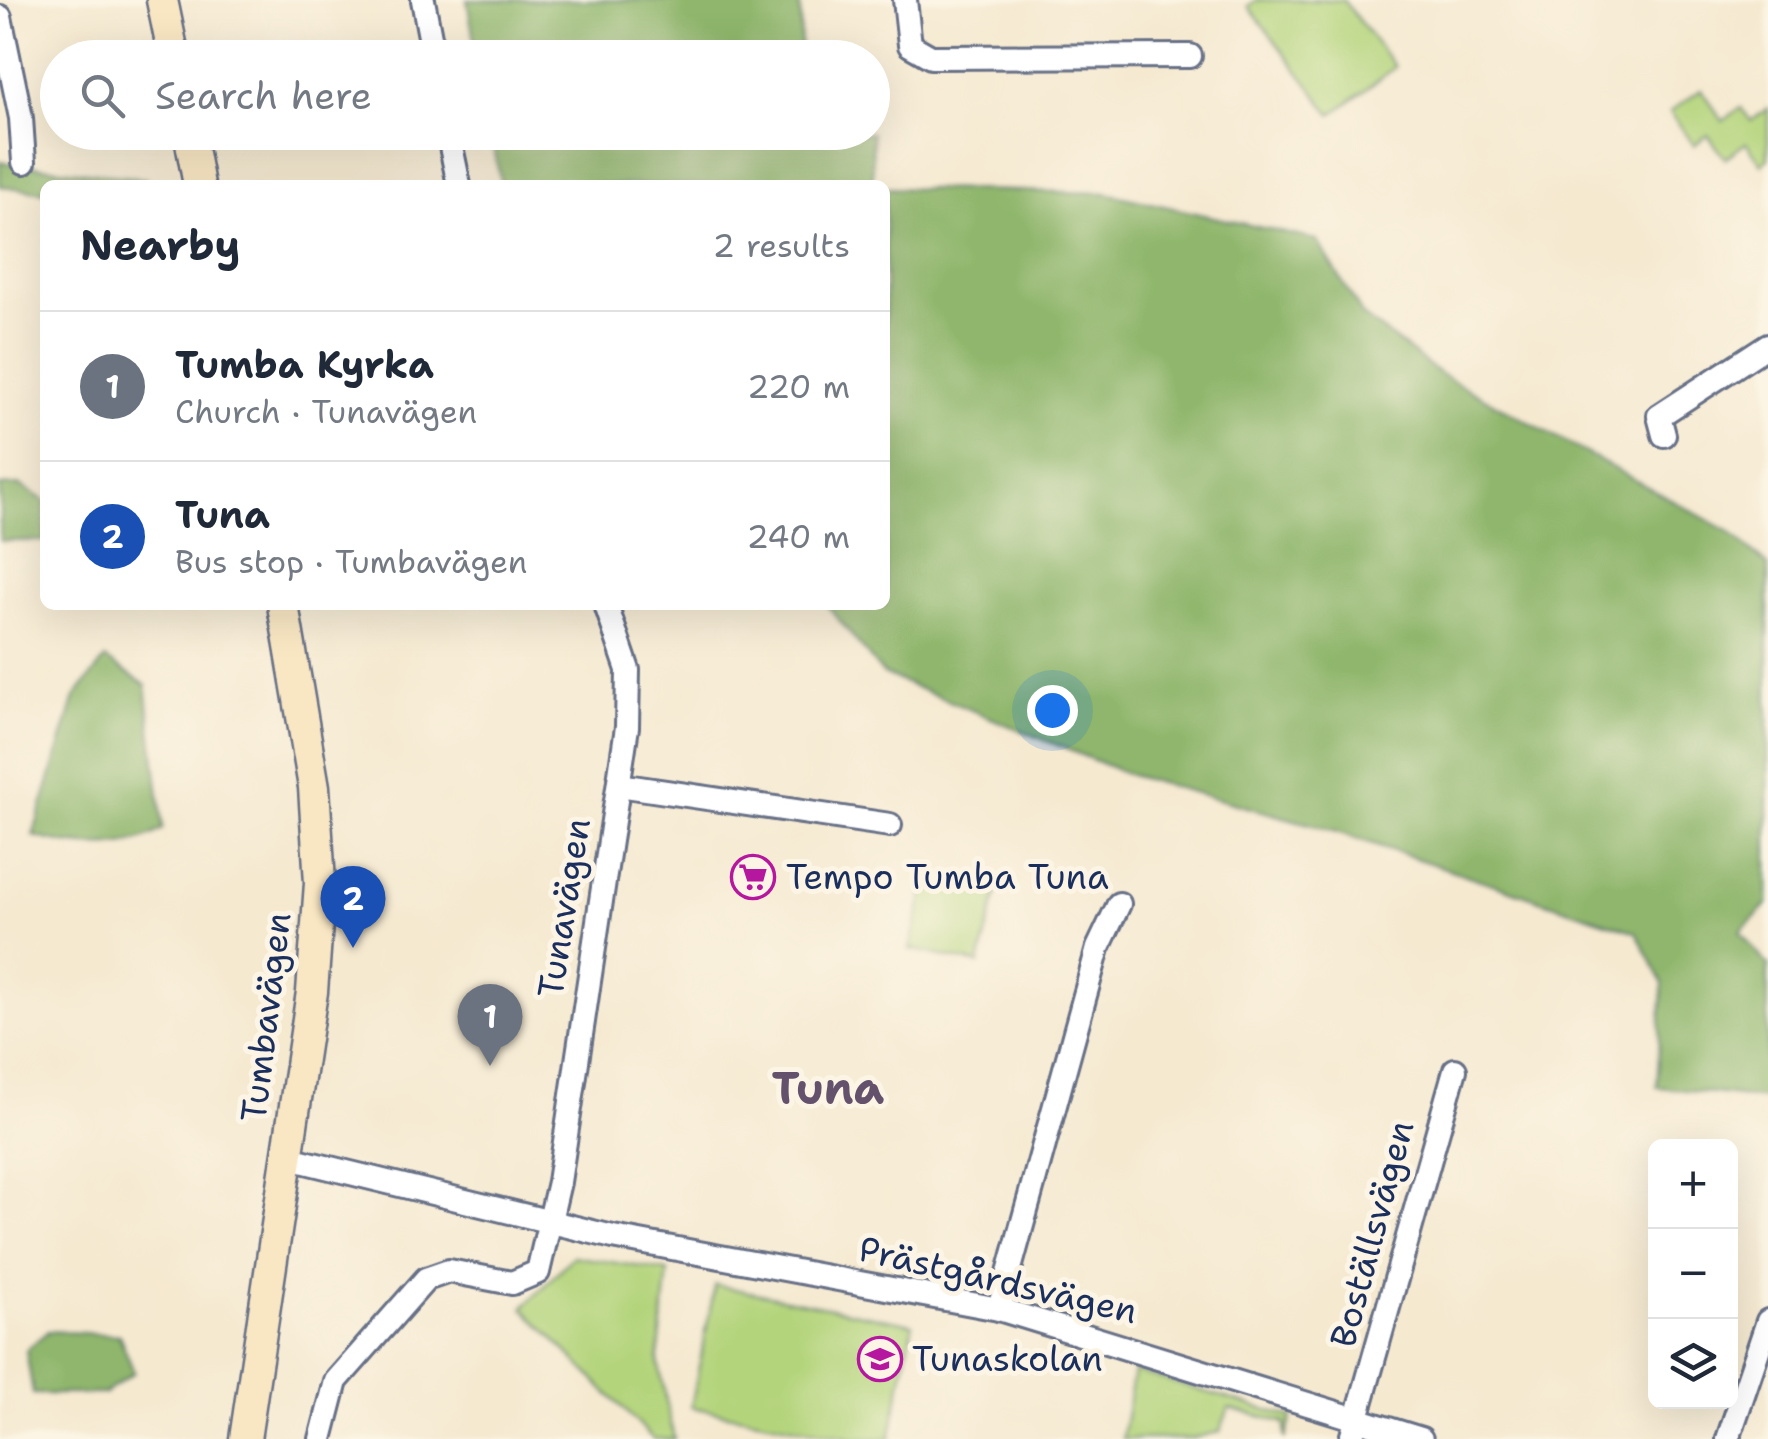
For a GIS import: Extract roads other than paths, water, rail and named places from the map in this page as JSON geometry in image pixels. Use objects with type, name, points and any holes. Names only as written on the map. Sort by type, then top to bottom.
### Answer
[{"type":"main road","points":[[162,0],[170,40]]},
{"type":"main road","points":[[192,150],[198,180]]},
{"type":"main road","name":"Tumbavägen","points":[[245,1439],[312,992],[319,870],[314,787],[284,610]]},
{"type":"street","points":[[424,0],[431,40]]},
{"type":"street","points":[[905,0],[910,45],[931,56],[1190,56]]},
{"type":"street","points":[[0,18],[21,118],[24,162]]},
{"type":"street","points":[[452,150],[458,180]]},
{"type":"street","points":[[1664,435],[1659,416],[1768,345]]},
{"type":"street","name":"Tunavägen","points":[[550,1224],[619,785],[628,670],[608,610]]},
{"type":"street","points":[[619,785],[890,825]]},
{"type":"street","points":[[999,1309],[1098,948],[1120,904]]},
{"type":"street","name":"Boställsvägen","points":[[1354,1429],[1455,1070]]},
{"type":"street","name":"Prästgårdsvägen","points":[[285,1157],[550,1224],[999,1309],[1354,1429],[1421,1439]]},
{"type":"street","points":[[321,1439],[336,1381],[416,1287],[449,1271],[512,1283],[532,1277],[541,1264],[550,1224]]},
{"type":"street","points":[[1728,1439],[1768,1322]]},
{"type":"place","name":"Tempo Tumba Tuna","points":[[753,877]]},
{"type":"place","name":"Tuna","points":[[353,948]]},
{"type":"place","name":"Tumba Kyrka","points":[[490,1066]]},
{"type":"place","name":"Tunaskolan","points":[[880,1359]]},
{"type":"district","name":"Tuna","points":[[828,1088]]}]
